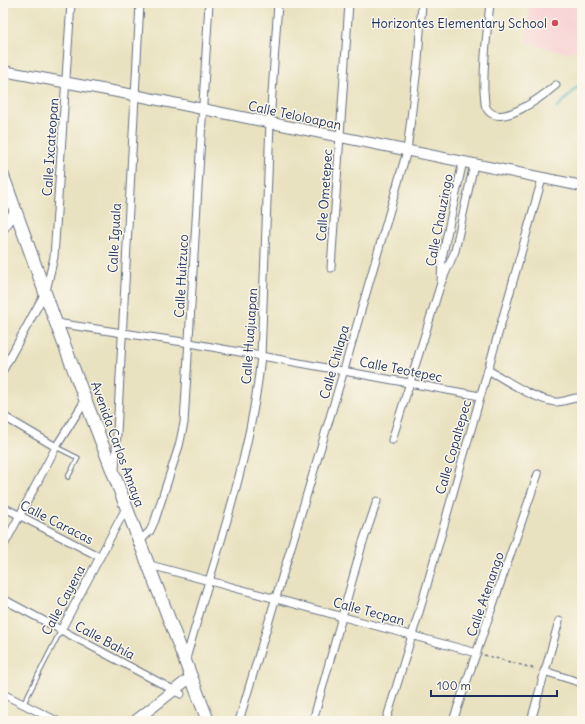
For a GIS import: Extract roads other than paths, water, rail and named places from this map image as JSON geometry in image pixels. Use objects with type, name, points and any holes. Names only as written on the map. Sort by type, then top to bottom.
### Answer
[{"type":"main road","name":"Avenida Carlos Amaya","points":[[3,176],[15,212],[46,291],[56,323],[86,398],[126,508],[150,565],[208,721]]},
{"type":"street","name":"Calle Ixcateopan","points":[[3,370],[46,291],[56,240],[71,3]]},
{"type":"street","name":"Calle Iguala","points":[[114,475],[140,3]]},
{"type":"street","name":"Calle Huitzuco","points":[[140,541],[150,530],[155,520],[179,446],[184,423],[190,343],[209,3]]},
{"type":"street","name":"Calle Huajuapan","points":[[185,661],[245,455],[254,410],[261,356],[270,123],[278,3]]},
{"type":"street","name":"Calle Ometepec","points":[[331,268],[349,3]]},
{"type":"street","name":"Calle Chilapa","points":[[239,721],[344,370],[407,151],[418,60],[422,3]]},
{"type":"street","points":[[490,3],[483,72],[485,107],[491,114],[498,116],[510,114],[539,99],[556,85]]},
{"type":"street","name":"Calle Teloloapan","points":[[3,71],[203,108],[582,186]]},
{"type":"street","name":"Calle Chauzingo","points":[[441,283],[442,258],[463,161]]},
{"type":"street","name":"Calle Chauzingo","points":[[392,440],[441,283],[452,262],[474,164]]},
{"type":"street","name":"Calle Copaltepec","points":[[386,721],[542,178]]},
{"type":"street","points":[[3,228],[15,212]]},
{"type":"street","name":"Calle Teotepec","points":[[56,323],[190,343],[480,396]]},
{"type":"street","points":[[488,370],[545,400],[560,402],[574,398],[582,398]]},
{"type":"street","points":[[3,547],[56,447],[86,398]]},
{"type":"street","points":[[3,416],[56,447]]},
{"type":"street","name":"Calle Atenango","points":[[453,721],[538,474]]},
{"type":"street","points":[[313,721],[342,616],[377,501]]},
{"type":"street","name":"Calle Caracas","points":[[3,507],[100,557]]},
{"type":"street","name":"Calle Cayena","points":[[61,630],[126,508]]},
{"type":"street","name":"Calle Tecpan","points":[[150,565],[342,616],[477,654]]},
{"type":"street","name":"Calle Bahía","points":[[3,599],[178,692]]},
{"type":"street","points":[[531,721],[559,621]]},
{"type":"street","points":[[544,671],[582,683]]},
{"type":"street","points":[[147,721],[192,680]]},
{"type":"street","points":[[135,721],[178,692]]},
{"type":"street","points":[[3,694],[57,721]]},
{"type":"lane","points":[[56,447],[78,458],[68,477]]},
{"type":"lane","name":"Calle Cayena","points":[[23,705],[61,630]]},
{"type":"waterway","points":[[557,108],[582,82]]},
{"type":"place","name":"Horizontes Elementary School","points":[[555,23]]}]
